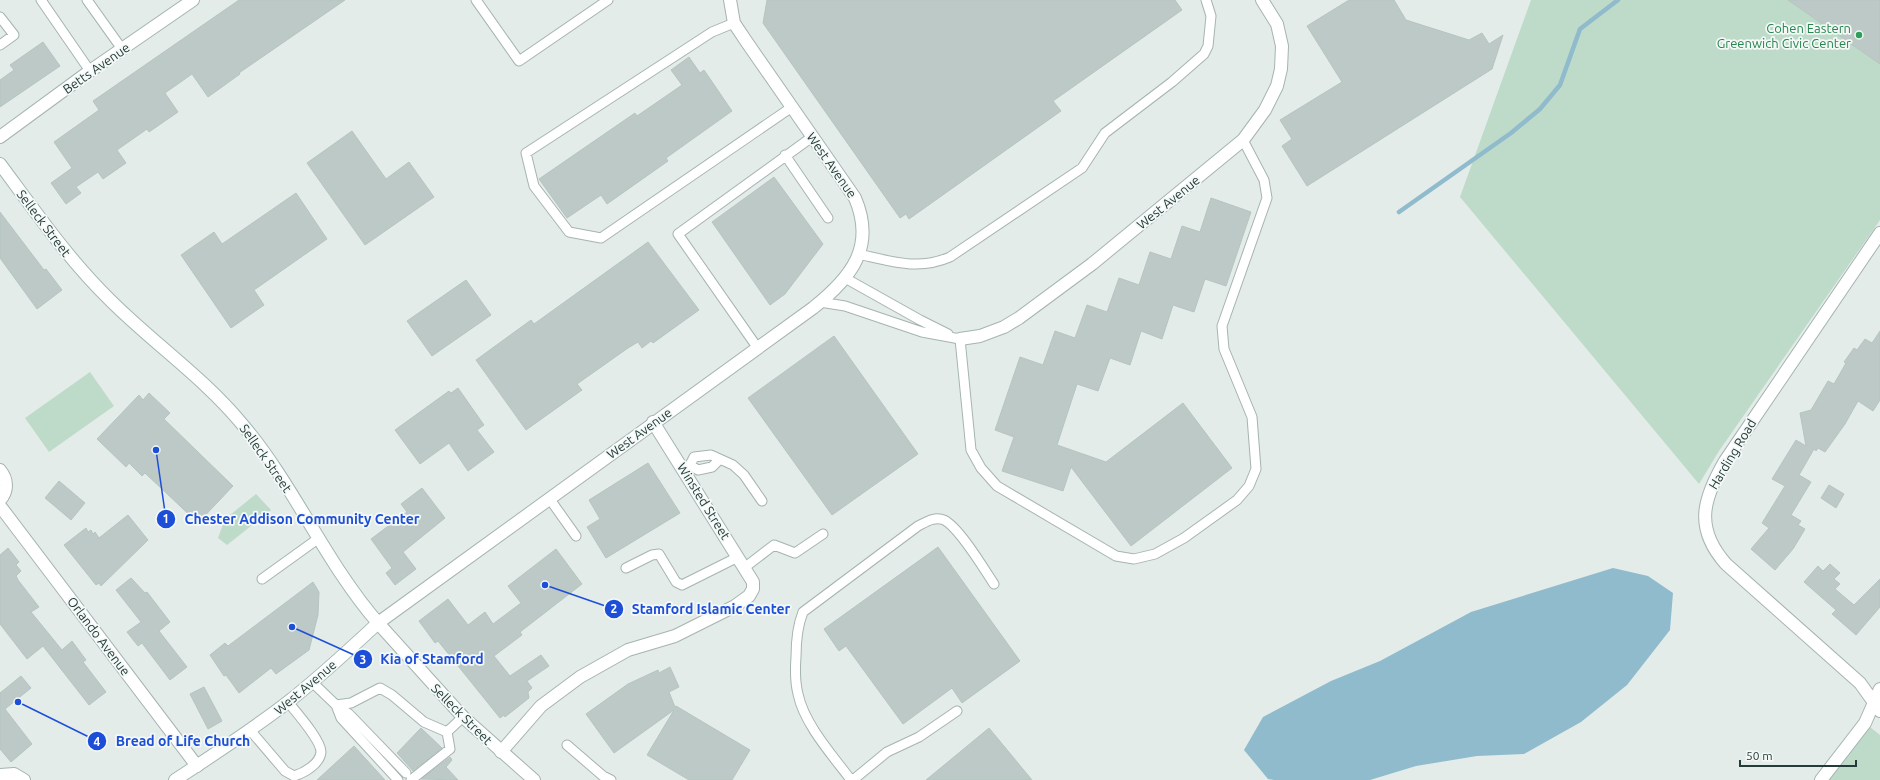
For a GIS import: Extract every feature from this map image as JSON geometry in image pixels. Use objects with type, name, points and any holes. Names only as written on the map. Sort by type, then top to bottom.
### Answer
[{"type":"street","name":"Betts Avenue","points":[[0,137],[90,71],[193,0]]},
{"type":"street","name":"West Avenue","points":[[175,780],[250,730],[288,702],[378,623],[820,302],[833,291],[844,278],[858,254],[863,240],[864,227],[856,198],[812,138],[734,23],[730,0]]},
{"type":"street","name":"West Avenue","points":[[960,340],[980,336],[1004,327],[1019,318],[1092,264],[1243,140],[1265,110],[1277,86],[1281,69],[1282,46],[1277,24],[1262,0]]},
{"type":"street","name":"Selleck Street","points":[[0,164],[57,241],[99,289],[134,323],[208,387],[242,423],[271,463],[355,595],[378,623],[463,717],[534,780]]},
{"type":"street","name":"Harding Road","points":[[1877,707],[1860,683],[1840,664],[1764,600],[1726,564],[1710,541],[1704,519],[1708,494],[1725,461],[1880,233]]},
{"type":"street","name":"Winsted Street","points":[[501,752],[541,706],[580,676],[628,650],[674,636],[735,606],[749,596],[753,589],[753,582],[687,467],[653,422]]},
{"type":"street","points":[[0,470],[5,476],[6,486],[4,495],[0,500]]},
{"type":"street","name":"Orlando Avenue","points":[[0,506],[197,766]]},
{"type":"street","points":[[1821,780],[1877,707],[1880,689]]},
{"type":"street","points":[[0,775],[14,774],[24,780]]},
{"type":"lane","points":[[41,0],[90,71]]},
{"type":"lane","points":[[87,0],[122,50]]},
{"type":"lane","points":[[476,0],[519,61],[608,0]]},
{"type":"lane","points":[[858,254],[907,265],[937,263],[950,257],[1082,168],[1105,133],[1172,82],[1204,54],[1208,46],[1210,16],[1206,0]]},
{"type":"lane","points":[[0,17],[14,35],[0,45]]},
{"type":"lane","points":[[734,23],[712,32],[526,153],[534,186],[569,232],[601,238],[792,107]]},
{"type":"lane","points":[[757,347],[678,234],[785,155],[812,138]]},
{"type":"lane","points":[[960,340],[971,450],[981,468],[997,486],[1033,509],[1116,556],[1134,559],[1155,554],[1184,538],[1237,500],[1249,486],[1256,469],[1252,417],[1224,349],[1222,326],[1267,198],[1264,180],[1243,140]]},
{"type":"lane","points":[[785,155],[828,218]]},
{"type":"lane","points":[[844,278],[920,320],[960,340]]},
{"type":"lane","points":[[820,302],[845,306],[922,332],[960,340]]},
{"type":"lane","points":[[687,467],[694,457],[711,455],[734,465],[744,475],[762,501]]},
{"type":"lane","points":[[549,498],[576,536]]},
{"type":"lane","points":[[957,711],[920,737],[887,752],[852,780],[812,727],[798,696],[795,677],[798,625],[803,612],[918,526],[933,519],[944,520],[955,528],[994,584]]},
{"type":"lane","points":[[744,568],[774,545],[795,553],[822,534]]},
{"type":"lane","points":[[262,579],[319,538]]},
{"type":"lane","points":[[626,568],[652,555],[659,554],[676,582],[682,585],[738,557]]},
{"type":"lane","points":[[312,682],[336,705],[349,714],[408,777],[450,749],[447,732]]},
{"type":"lane","points":[[336,705],[351,703],[380,688],[392,694],[424,722],[447,732]]},
{"type":"lane","points":[[250,730],[286,771],[294,776],[303,773],[317,761],[321,752],[318,743],[288,702]]},
{"type":"lane","points":[[336,705],[341,718],[398,780]]},
{"type":"lane","points":[[447,732],[463,717]]},
{"type":"lane","points":[[567,745],[603,776],[611,780]]},
{"type":"green space","name":"Cohen Eastern Greenwich Civic Center","points":[[1531,0],[1880,0],[1880,220],[1719,451],[1699,484],[1460,197]]},
{"type":"green space","points":[[90,372],[114,406],[49,452],[25,418]]},
{"type":"green space","points":[[256,494],[271,510],[227,545],[218,538],[225,519]]},
{"type":"green space","points":[[1865,723],[1880,735],[1880,780],[1821,780]]},
{"type":"water","points":[[1613,568],[1648,576],[1673,593],[1670,630],[1627,685],[1581,722],[1524,754],[1477,756],[1416,766],[1370,780],[1274,780],[1268,779],[1244,750],[1263,717],[1331,681],[1380,661],[1471,612]]},
{"type":"building","points":[[239,0],[345,0],[239,73],[240,74],[208,97],[192,74],[165,93],[178,112],[149,132],[147,129],[117,150],[126,163],[103,179],[98,172],[76,187],[81,193],[66,204],[51,183],[72,168],[54,142],[99,110],[93,101]]},
{"type":"building","points":[[767,0],[1175,0],[1182,10],[1053,101],[1061,111],[909,219],[906,214],[900,218],[763,23]]},
{"type":"building","points":[[1349,0],[1394,0],[1406,20],[1469,40],[1482,33],[1489,44],[1503,35],[1492,69],[1307,186],[1282,146],[1292,139],[1280,120],[1342,82],[1307,26]]},
{"type":"building","name":"Cohen Eastern Greenwich Civic Center","points":[[1788,0],[1880,0],[1880,64]]},
{"type":"building","points":[[43,42],[60,66],[0,107],[0,80],[14,70],[10,65]]},
{"type":"building","points":[[689,57],[700,73],[704,70],[732,111],[666,158],[668,161],[607,204],[601,195],[567,218],[539,179],[635,113],[637,116],[682,85],[671,70]]},
{"type":"building","points":[[352,131],[386,179],[409,162],[434,197],[365,245],[307,163]]},
{"type":"building","points":[[774,177],[823,244],[785,294],[770,305],[712,222]]},
{"type":"building","points":[[296,193],[327,239],[254,290],[264,305],[231,328],[181,255],[214,232],[222,244]]},
{"type":"building","points":[[1211,198],[1251,212],[1226,286],[1205,279],[1194,312],[1173,305],[1162,339],[1141,331],[1130,365],[1110,358],[1098,391],[1077,384],[1057,445],[1106,462],[1183,403],[1232,468],[1131,546],[1071,467],[1063,491],[1002,471],[1014,437],[995,430],[1020,357],[1043,365],[1055,331],[1075,338],[1087,305],[1107,312],[1119,278],[1139,285],[1150,252],[1171,259],[1182,226],[1200,232]]},
{"type":"building","points":[[0,212],[44,270],[46,269],[62,290],[37,309],[0,258]]},
{"type":"building","points":[[648,242],[699,310],[653,343],[651,341],[642,348],[638,342],[628,348],[577,384],[582,390],[526,430],[476,360],[531,320],[534,324]]},
{"type":"building","points":[[466,280],[491,315],[432,356],[407,321]]},
{"type":"building","points":[[1880,331],[1880,400],[1873,411],[1858,401],[1845,424],[1825,452],[1818,448],[1816,451],[1814,449],[1799,475],[1811,482],[1791,515],[1801,521],[1798,525],[1805,529],[1793,549],[1775,570],[1751,549],[1769,528],[1762,523],[1785,486],[1772,479],[1796,440],[1806,446],[1800,413],[1811,410],[1828,381],[1834,384],[1846,363],[1844,362],[1854,348],[1857,350],[1865,339],[1872,343]]},
{"type":"building","points":[[834,336],[918,454],[832,515],[748,398]]},
{"type":"building","points":[[458,388],[484,425],[477,430],[494,452],[468,471],[449,443],[420,464],[395,430],[449,391],[451,393]]},
{"type":"building","points":[[149,393],[170,413],[164,419],[233,486],[198,523],[145,473],[142,476],[129,463],[126,467],[97,439],[139,395],[143,400]]},
{"type":"building","points":[[648,463],[680,513],[606,558],[587,527],[600,519],[589,500]]},
{"type":"building","points":[[59,481],[85,503],[71,520],[45,498]]},
{"type":"building","points":[[1829,485],[1844,494],[1836,508],[1821,498]]},
{"type":"building","points":[[422,488],[445,518],[403,552],[416,569],[395,585],[386,573],[392,568],[371,539],[407,512],[401,504]]},
{"type":"building","points":[[128,515],[148,540],[101,586],[99,583],[96,585],[64,545],[86,528],[88,532],[91,530],[93,534],[95,532],[99,538]]},
{"type":"building","points":[[938,547],[1020,661],[962,703],[952,688],[903,724],[846,646],[839,651],[824,629]]},
{"type":"building","points":[[8,548],[19,562],[16,565],[21,571],[16,576],[18,580],[39,607],[31,612],[62,650],[72,641],[86,660],[83,662],[106,692],[89,705],[43,646],[27,659],[0,624],[0,555]]},
{"type":"building","points":[[556,549],[582,584],[520,632],[522,635],[494,656],[510,676],[541,655],[549,666],[527,681],[532,688],[528,692],[529,698],[505,717],[504,715],[500,718],[438,641],[435,643],[419,621],[448,599],[468,625],[485,612],[493,624],[521,603],[508,586]]},
{"type":"building","points":[[1830,564],[1840,573],[1834,579],[1840,584],[1835,589],[1854,605],[1880,579],[1880,607],[1856,635],[1832,614],[1836,610],[1804,582],[1818,566],[1823,571]]},
{"type":"building","points":[[131,578],[145,593],[147,592],[170,622],[159,631],[187,667],[170,680],[142,643],[138,646],[127,632],[141,622],[116,590]]},
{"type":"building","points":[[313,582],[319,592],[318,615],[309,650],[276,674],[271,668],[239,693],[226,675],[224,676],[210,655],[225,643],[228,646]]},
{"type":"building","points":[[670,667],[679,687],[669,692],[675,707],[676,706],[750,750],[732,780],[689,780],[647,755],[674,710],[614,753],[586,714],[628,684],[658,670],[659,673]]},
{"type":"building","points":[[21,676],[31,688],[5,709],[32,744],[11,762],[0,749],[0,693]]},
{"type":"building","points":[[204,687],[222,721],[208,729],[190,694]]},
{"type":"building","points":[[421,728],[442,748],[413,771],[397,753]]},
{"type":"building","points":[[989,728],[1032,780],[926,780]]},
{"type":"building","points":[[354,746],[385,780],[317,780]]},
{"type":"building","points":[[450,757],[452,760],[446,767],[458,780],[421,779]]},
{"type":"waterway","points":[[1399,212],[1511,133],[1540,109],[1560,85],[1580,29],[1618,0]]},
{"type":"place","name":"Cohen Eastern Greenwich Civic Center","points":[[1859,35]]},
{"type":"place","name":"Chester Addison Community Center","points":[[156,450]]},
{"type":"place","name":"Stamford Islamic Center","points":[[545,585]]},
{"type":"place","name":"Kia of Stamford","points":[[292,627]]},
{"type":"place","name":"Bread of Life Church","points":[[18,702]]}]
